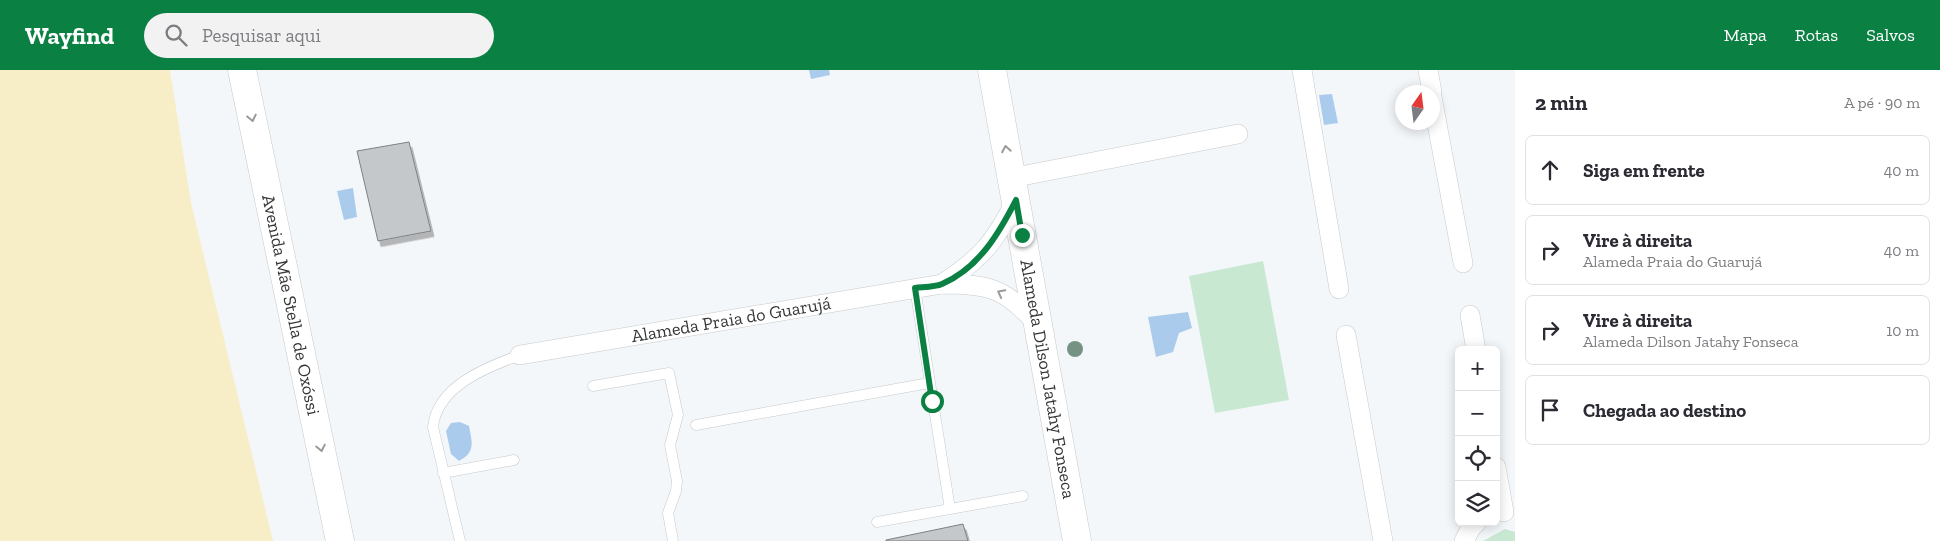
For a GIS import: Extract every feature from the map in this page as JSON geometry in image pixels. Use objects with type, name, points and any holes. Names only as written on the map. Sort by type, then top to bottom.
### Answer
[{"type":"main road","name":"Avenida Mãe Stella de Oxóssi","points":[[242,70],[340,541]]},
{"type":"main road","name":"Alameda Dilson Jatahy Fonseca","points":[[992,70],[1077,541]]},
{"type":"street","points":[[1302,70],[1339,289]]},
{"type":"street","points":[[1428,70],[1431,85]]},
{"type":"street","points":[[1438,130],[1463,264]]},
{"type":"street","points":[[1014,189],[1238,134]]},
{"type":"street","name":"Alameda Praia do Guarujá","points":[[942,284],[968,267],[986,250],[1001,229],[1014,189]]},
{"type":"street","name":"Alameda Praia do Guarujá","points":[[520,355],[942,284],[976,284],[998,290],[1020,304],[1038,324]]},
{"type":"street","points":[[1470,315],[1475,346]]},
{"type":"street","points":[[1346,335],[1384,541]]},
{"type":"street","points":[[1499,481],[1505,514]]},
{"type":"street","points":[[1464,541],[1473,526]]},
{"type":"lane","points":[[915,288],[950,509]]},
{"type":"lane","points":[[460,541],[433,428],[434,414],[443,401],[469,377],[481,369],[520,355]]},
{"type":"lane","points":[[593,386],[669,373],[678,416],[670,445],[677,481],[676,491],[668,513],[673,541]]},
{"type":"lane","points":[[696,425],[929,383]]},
{"type":"lane","points":[[443,473],[514,460]]},
{"type":"lane","points":[[877,522],[1023,496]]},
{"type":"green space","points":[[1263,261],[1289,400],[1215,413],[1189,276]]},
{"type":"green space","points":[[1505,529],[1515,532],[1515,541],[1483,541]]},
{"type":"sand","points":[[0,70],[170,70],[191,203],[273,541],[0,541]]},
{"type":"water","points":[[809,70],[829,70],[830,75],[811,79]]},
{"type":"water","points":[[1332,94],[1338,123],[1324,125],[1319,95]]},
{"type":"water","points":[[353,188],[357,217],[344,220],[337,191]]},
{"type":"water","points":[[1188,312],[1192,328],[1179,333],[1173,352],[1156,357],[1148,317]]},
{"type":"water","points":[[460,422],[469,426],[472,446],[468,454],[459,461],[451,454],[446,431],[451,423]]},
{"type":"building","points":[[409,142],[431,231],[378,241],[357,151]]},
{"type":"building","points":[[963,524],[968,541],[886,541],[886,540]]},
{"type":"route","points":[[932,401],[915,288],[942,284],[968,267],[986,250],[1001,229],[1016,200],[1022,235]]}]
